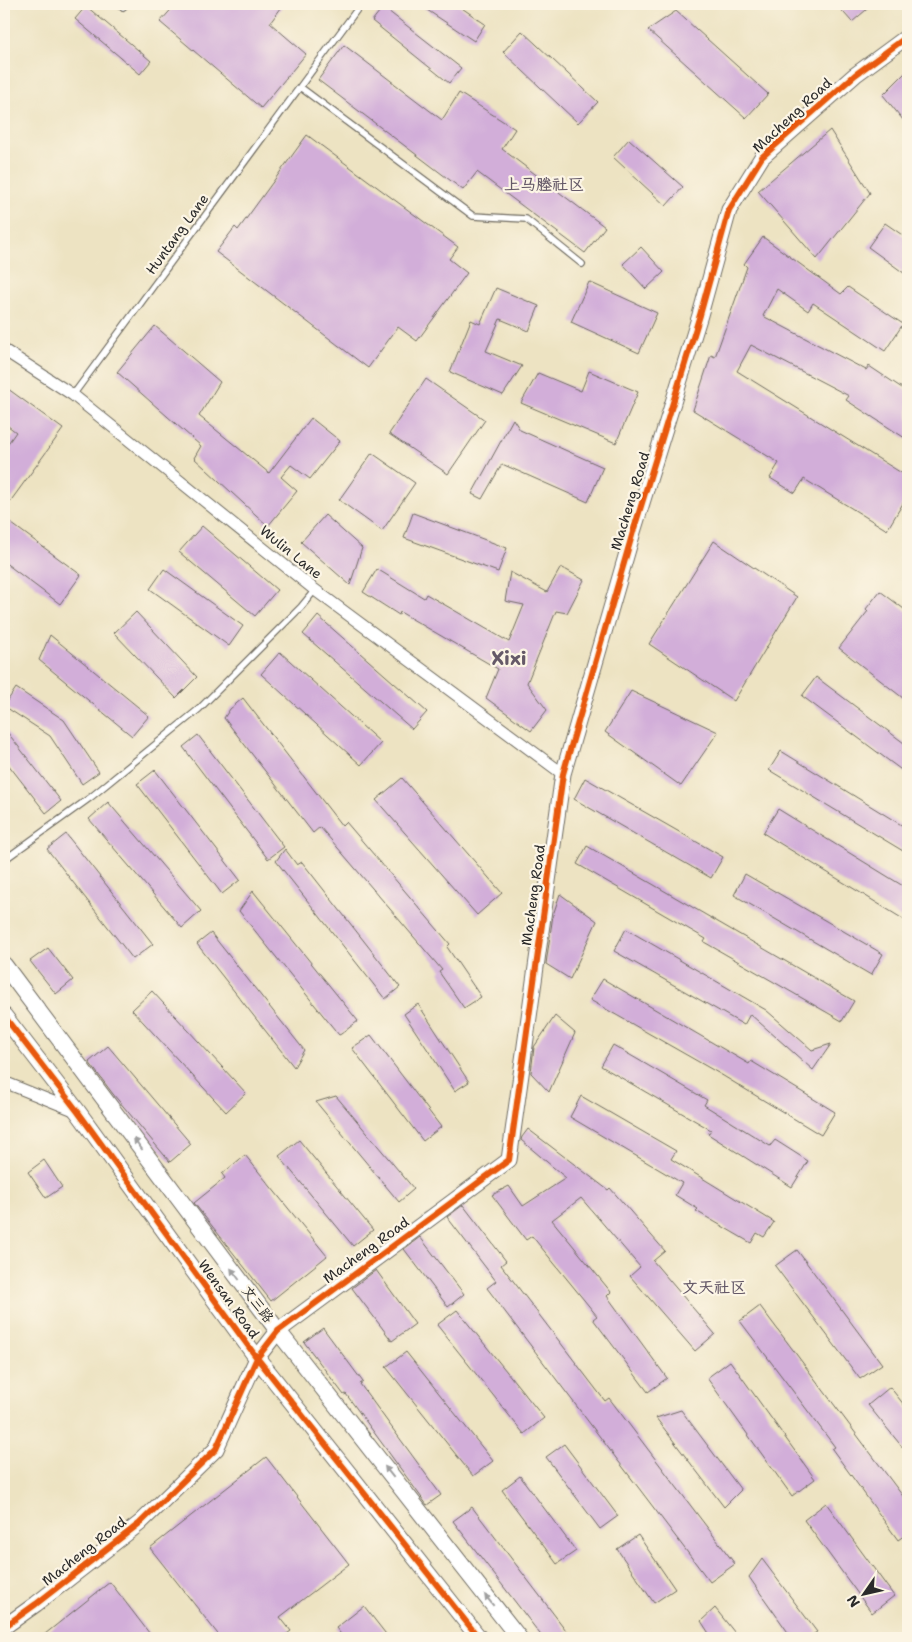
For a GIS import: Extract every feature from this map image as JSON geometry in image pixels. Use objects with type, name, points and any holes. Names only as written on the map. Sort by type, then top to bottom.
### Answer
[{"type":"main road","name":"文三路","points":[[4,965],[278,1331],[519,1638]]},
{"type":"main road","name":"Wensan Road","points":[[4,1016],[78,1112],[257,1358],[479,1638]]},
{"type":"street","name":"Macheng Road","points":[[4,1627],[140,1523],[216,1449],[257,1358],[278,1331],[509,1160],[563,774],[633,532],[700,315],[729,210],[762,156],[855,74],[908,36]]},
{"type":"street","name":"Wulin Lane","points":[[4,350],[74,396],[315,590],[563,774]]},
{"type":"street","points":[[4,1082],[78,1112]]},
{"type":"lane","points":[[119,4],[123,7],[126,4]]},
{"type":"lane","name":"Huntang Lane","points":[[74,396],[361,4]]},
{"type":"lane","points":[[300,87],[473,216],[526,220],[582,264]]},
{"type":"lane","points":[[4,860],[90,797],[199,709],[301,607],[315,590]]},
{"type":"building","points":[[176,4],[284,4],[270,23],[306,54],[261,108],[160,22]]},
{"type":"building","points":[[418,4],[456,4],[485,24],[474,41]]},
{"type":"building","points":[[836,4],[873,4],[852,22]]},
{"type":"building","points":[[86,6],[151,61],[140,74],[75,19]]},
{"type":"building","points":[[383,7],[461,68],[449,83],[372,21]]},
{"type":"building","points":[[676,11],[768,94],[746,118],[648,30]]},
{"type":"building","points":[[522,31],[598,102],[578,123],[503,52]]},
{"type":"building","points":[[344,45],[442,120],[459,93],[515,129],[502,149],[605,227],[585,253],[477,172],[463,190],[318,80]]},
{"type":"building","points":[[908,70],[908,126],[883,95]]},
{"type":"building","points":[[830,130],[870,193],[817,259],[758,191]]},
{"type":"building","points":[[307,135],[458,247],[449,259],[467,273],[417,341],[398,327],[368,368],[216,252],[235,227],[238,230]]},
{"type":"building","points":[[629,139],[683,187],[666,206],[613,157]]},
{"type":"building","points":[[885,223],[908,239],[908,276],[868,247]]},
{"type":"building","points":[[763,237],[841,294],[848,287],[903,324],[885,351],[813,303],[808,311],[777,289],[763,316],[866,370],[869,366],[908,392],[908,440],[846,400],[849,396],[751,345],[737,371],[908,477],[908,495],[887,530],[804,479],[795,493],[770,478],[779,463],[693,410],[711,355],[715,357],[747,267],[744,264]]},
{"type":"building","points":[[641,247],[664,272],[646,289],[623,264]]},
{"type":"building","points":[[589,282],[657,313],[639,353],[571,322]]},
{"type":"building","points":[[496,288],[539,306],[529,331],[500,319],[486,351],[522,366],[503,395],[450,372],[471,320],[480,324]]},
{"type":"building","points":[[155,326],[220,382],[199,416],[269,473],[311,418],[340,441],[310,479],[291,465],[281,477],[297,491],[268,526],[194,458],[201,446],[117,372]]},
{"type":"building","points":[[589,371],[638,392],[616,443],[521,403],[538,373],[581,391]]},
{"type":"building","points":[[426,379],[485,420],[448,474],[389,434]]},
{"type":"building","points":[[4,386],[63,429],[4,510],[4,449],[16,432],[4,423]]},
{"type":"building","points":[[513,419],[520,430],[603,467],[588,502],[502,464],[482,499],[472,494]]},
{"type":"building","points":[[372,453],[415,483],[382,531],[339,500]]},
{"type":"building","points":[[413,513],[507,548],[498,572],[404,538]]},
{"type":"building","points":[[325,515],[362,548],[350,585],[301,542]]},
{"type":"building","points":[[4,518],[81,575],[60,604],[4,562]]},
{"type":"building","points":[[202,526],[277,590],[255,616],[179,552]]},
{"type":"building","points":[[714,541],[797,597],[734,701],[649,644]]},
{"type":"building","points":[[561,567],[584,580],[567,613],[556,611],[527,683],[547,710],[531,731],[486,698],[498,669],[400,612],[399,615],[363,592],[377,569],[424,598],[426,594],[509,642],[524,605],[505,601],[510,572],[547,592]]},
{"type":"building","points":[[164,569],[243,626],[229,646],[150,589]]},
{"type":"building","points":[[880,591],[908,612],[908,702],[839,648],[868,611],[866,609]]},
{"type":"building","points":[[136,612],[197,677],[176,698],[114,633]]},
{"type":"building","points":[[318,616],[427,712],[412,729],[303,634]]},
{"type":"building","points":[[50,635],[149,716],[132,736],[39,660]]},
{"type":"building","points":[[280,652],[381,743],[361,765],[261,674]]},
{"type":"building","points":[[816,677],[908,746],[908,775],[802,696]]},
{"type":"building","points":[[16,688],[64,720],[99,772],[82,784],[50,736],[4,706]]},
{"type":"building","points":[[631,691],[718,732],[681,786],[605,732]]},
{"type":"building","points":[[243,698],[342,826],[346,822],[450,944],[447,947],[481,997],[464,1008],[439,972],[442,970],[320,827],[313,833],[224,718],[230,709]]},
{"type":"building","points":[[4,728],[61,801],[46,813],[4,759]]},
{"type":"building","points":[[198,735],[284,847],[268,859],[183,747]]},
{"type":"building","points":[[781,751],[908,829],[908,854],[769,770]]},
{"type":"building","points":[[155,770],[240,880],[222,894],[137,784]]},
{"type":"building","points":[[402,778],[502,893],[477,915],[376,800]]},
{"type":"building","points":[[585,778],[723,857],[711,878],[574,799]]},
{"type":"building","points":[[108,802],[201,911],[182,928],[89,819]]},
{"type":"building","points":[[778,809],[908,889],[908,922],[763,833]]},
{"type":"building","points":[[66,834],[153,944],[133,959],[47,849]]},
{"type":"building","points":[[587,846],[854,1001],[842,1021],[704,942],[706,939],[577,864]]},
{"type":"building","points":[[285,849],[297,865],[302,862],[400,987],[385,999],[276,861]]},
{"type":"building","points":[[745,874],[883,954],[871,975],[734,895]]},
{"type":"building","points":[[253,891],[358,1021],[341,1034],[339,1035],[239,911]]},
{"type":"building","points":[[560,894],[597,921],[570,979],[546,964],[553,915]]},
{"type":"building","points":[[626,929],[766,1010],[812,1050],[831,1044],[813,1070],[750,1014],[744,1025],[614,951]]},
{"type":"building","points":[[211,933],[304,1050],[294,1067],[197,944]]},
{"type":"building","points":[[48,948],[73,980],[56,994],[30,961]]},
{"type":"building","points":[[603,979],[749,1064],[751,1061],[835,1112],[821,1135],[720,1074],[590,1000]]},
{"type":"building","points":[[152,991],[246,1093],[226,1112],[132,1010]]},
{"type":"building","points":[[418,1004],[469,1082],[455,1091],[404,1014]]},
{"type":"building","points":[[555,1016],[575,1033],[549,1092],[531,1073],[534,1047]]},
{"type":"building","points":[[371,1035],[441,1127],[423,1141],[352,1048]]},
{"type":"building","points":[[613,1045],[707,1100],[704,1105],[770,1146],[775,1140],[808,1161],[792,1187],[708,1134],[711,1130],[601,1066]]},
{"type":"building","points":[[108,1046],[191,1144],[170,1162],[89,1062]]},
{"type":"building","points":[[336,1096],[414,1189],[399,1202],[316,1102]]},
{"type":"building","points":[[581,1096],[676,1151],[671,1159],[774,1222],[764,1237],[757,1233],[751,1243],[696,1211],[698,1209],[675,1195],[682,1183],[570,1117]]},
{"type":"building","points":[[528,1129],[608,1190],[610,1188],[665,1251],[653,1261],[715,1334],[695,1351],[630,1276],[640,1267],[581,1198],[552,1220],[611,1292],[607,1296],[667,1378],[648,1392],[593,1319],[597,1316],[532,1236],[526,1240],[492,1195],[509,1186],[523,1206],[566,1178],[521,1140]]},
{"type":"building","points":[[299,1140],[373,1230],[353,1246],[279,1156]]},
{"type":"building","points":[[245,1155],[327,1256],[271,1301],[194,1203],[225,1178],[222,1174]]},
{"type":"building","points":[[44,1160],[62,1187],[46,1198],[28,1172]]},
{"type":"building","points":[[463,1205],[506,1261],[501,1265],[605,1401],[609,1398],[735,1564],[710,1582],[487,1288],[496,1281],[447,1217]]},
{"type":"building","points":[[420,1237],[464,1294],[448,1307],[404,1249]]},
{"type":"building","points":[[797,1250],[882,1364],[860,1379],[775,1266]]},
{"type":"building","points":[[376,1270],[415,1324],[392,1341],[352,1288]]},
{"type":"building","points":[[760,1306],[908,1503],[908,1533],[898,1540],[832,1449],[835,1447],[740,1321]]},
{"type":"building","points":[[457,1310],[544,1418],[524,1434],[437,1325]]},
{"type":"building","points":[[323,1328],[363,1382],[360,1384],[441,1495],[427,1505],[346,1394],[344,1395],[304,1342]]},
{"type":"building","points":[[406,1352],[493,1461],[473,1476],[386,1367]]},
{"type":"building","points":[[730,1361],[815,1479],[792,1496],[707,1378]]},
{"type":"building","points":[[890,1387],[908,1410],[908,1454],[868,1405]]},
{"type":"building","points":[[681,1410],[741,1490],[724,1507],[656,1418]]},
{"type":"building","points":[[564,1444],[618,1516],[600,1529],[546,1457]]},
{"type":"building","points":[[266,1457],[349,1564],[280,1617],[291,1631],[281,1638],[221,1638],[150,1548]]},
{"type":"building","points":[[520,1476],[576,1551],[557,1564],[502,1490]]},
{"type":"building","points":[[826,1503],[894,1596],[872,1613],[804,1520]]},
{"type":"building","points":[[472,1507],[572,1638],[543,1638],[453,1521]]},
{"type":"building","points":[[638,1535],[675,1589],[654,1603],[617,1549]]},
{"type":"building","points":[[762,1559],[817,1632],[807,1638],[792,1638],[749,1577]]},
{"type":"building","points":[[110,1582],[153,1638],[40,1638]]},
{"type":"building","points":[[364,1606],[389,1638],[344,1638],[336,1628]]},
{"type":"building","points":[[715,1608],[739,1638],[712,1638],[701,1621]]},
{"type":"cycle path","points":[[4,1627],[140,1523],[216,1449],[257,1358],[278,1331],[509,1160],[563,774],[633,532],[700,315],[729,210],[762,157],[855,75],[908,36]]},
{"type":"cycle path","points":[[4,1016],[78,1112],[257,1358],[479,1638]]},
{"type":"district","name":"上马塍社区","points":[[544,184]]},
{"type":"district","name":"Xixi","points":[[509,658]]},
{"type":"district","name":"文天社区","points":[[714,1287]]}]
